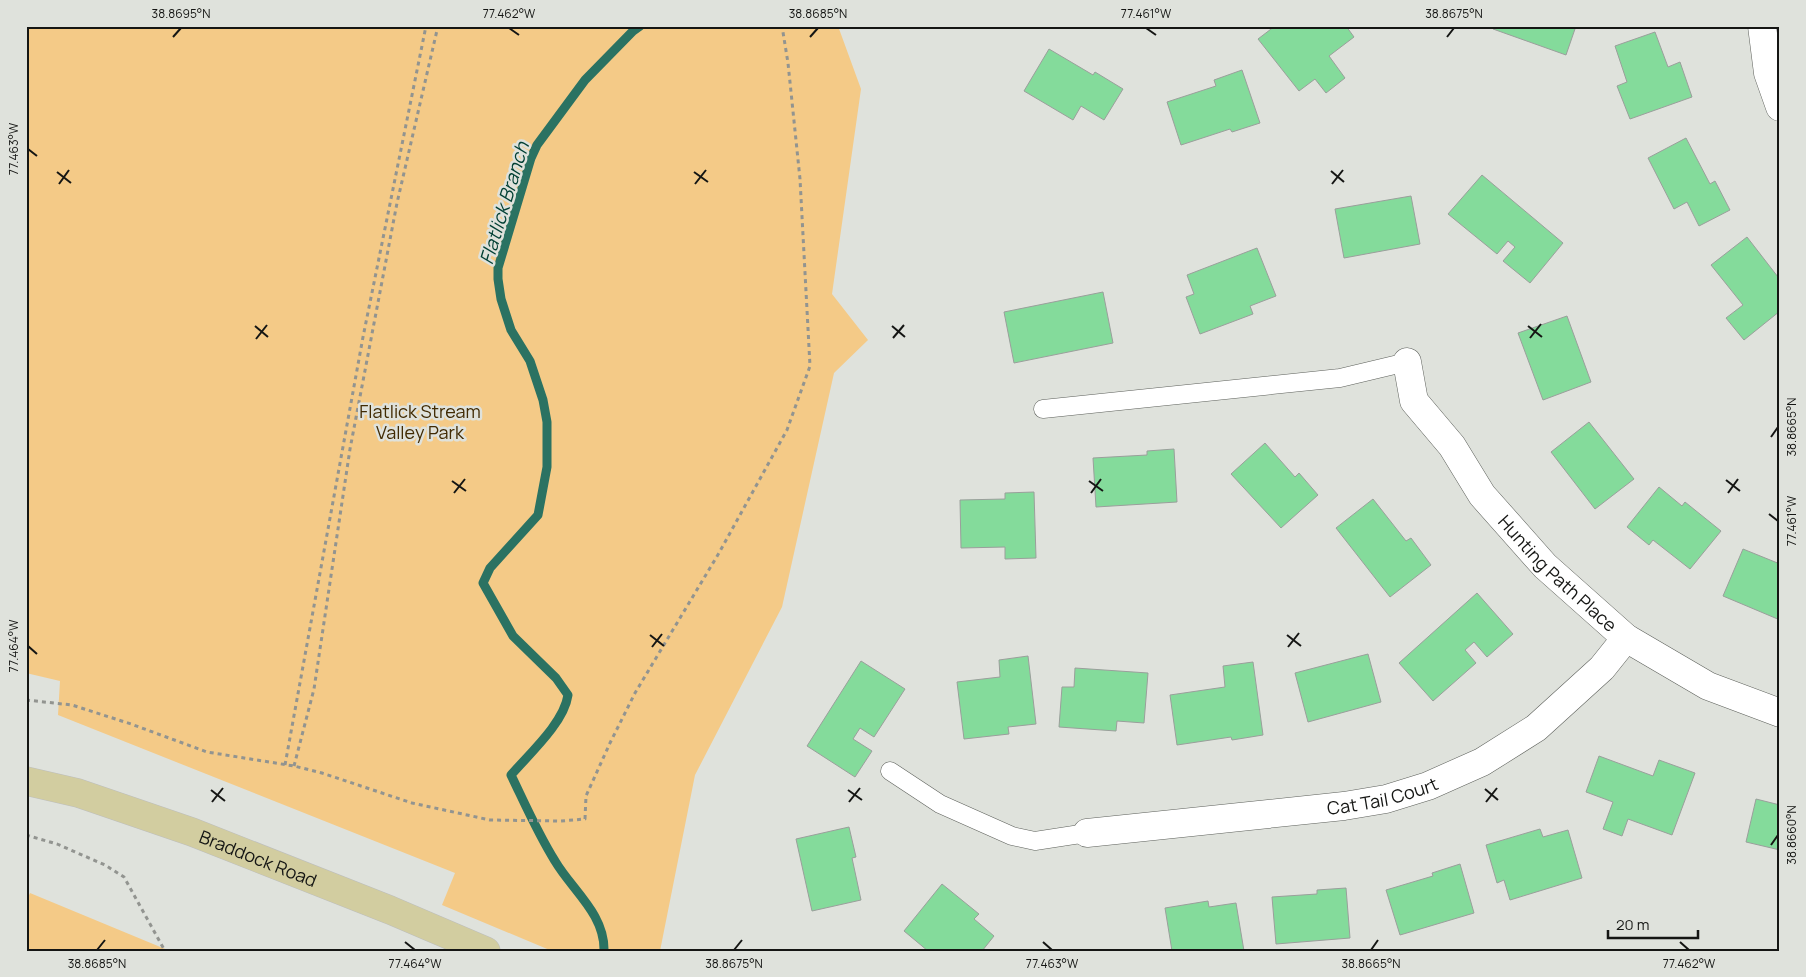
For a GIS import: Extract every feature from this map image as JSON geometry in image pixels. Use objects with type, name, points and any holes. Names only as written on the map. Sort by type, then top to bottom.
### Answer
[{"type":"main road","name":"Braddock Road","points":[[26,782],[78,793],[192,832],[390,910],[486,951]]},
{"type":"street","points":[[1762,26],[1768,73],[1780,107]]},
{"type":"street","name":"Hunting Path Place","points":[[1407,362],[1414,402],[1452,446],[1482,495],[1545,566],[1626,638],[1708,686],[1780,713]]},
{"type":"street","name":"Cat Tail Court","points":[[1087,833],[1344,806],[1386,799],[1428,786],[1482,762],[1536,728],[1602,668],[1626,638]]},
{"type":"lane","points":[[1044,409],[1340,378],[1407,362]]},
{"type":"lane","points":[[890,771],[940,804],[1012,836],[1035,841],[1087,833]]},
{"type":"path","points":[[285,765],[348,415],[426,26]]},
{"type":"path","points":[[294,766],[314,690],[350,449],[396,212],[438,26]]},
{"type":"path","points":[[26,700],[72,705],[207,752],[294,766],[322,773],[412,803],[490,820],[561,821],[585,819],[586,796],[614,734],[635,693],[719,553],[787,430],[810,366],[800,179],[788,63],[782,26]]},
{"type":"path","points":[[26,835],[57,844],[105,865],[124,877],[165,951]]},
{"type":"green space","name":"Flatlick Stream Valley Park","points":[[26,26],[838,26],[861,89],[832,294],[868,340],[834,373],[782,607],[695,775],[660,951],[552,951],[442,905],[455,873],[58,715],[60,681],[26,673]]},
{"type":"green space","points":[[30,893],[170,951],[26,951],[26,902]]},
{"type":"building","points":[[1275,26],[1346,26],[1354,37],[1329,56],[1345,78],[1326,93],[1315,79],[1299,91],[1258,39]]},
{"type":"building","points":[[1494,26],[1576,26],[1566,55],[1493,29]]},
{"type":"building","points":[[1655,32],[1668,67],[1680,62],[1692,97],[1630,119],[1617,86],[1627,82],[1615,46]]},
{"type":"building","points":[[1049,49],[1093,75],[1095,72],[1123,89],[1104,120],[1081,106],[1073,120],[1024,91]]},
{"type":"building","points":[[1242,70],[1260,123],[1232,132],[1230,129],[1181,145],[1167,102],[1216,86],[1214,80]]},
{"type":"building","points":[[1686,138],[1710,184],[1715,181],[1730,210],[1699,226],[1687,202],[1674,209],[1648,158]]},
{"type":"building","points":[[1482,175],[1563,243],[1530,283],[1503,261],[1515,247],[1508,241],[1497,254],[1448,214]]},
{"type":"building","points":[[1411,196],[1420,244],[1344,258],[1335,209]]},
{"type":"building","points":[[1747,237],[1778,277],[1780,275],[1780,311],[1744,340],[1726,318],[1743,305],[1711,265]]},
{"type":"building","points":[[1257,248],[1276,296],[1250,306],[1253,314],[1200,334],[1186,297],[1194,294],[1187,275]]},
{"type":"building","points":[[1103,292],[1113,343],[1014,363],[1004,312]]},
{"type":"building","points":[[1567,316],[1591,382],[1543,400],[1518,333]]},
{"type":"building","points":[[1589,422],[1634,479],[1595,509],[1551,452]]},
{"type":"building","points":[[1265,443],[1295,477],[1299,473],[1318,495],[1281,528],[1231,474]]},
{"type":"building","points":[[1174,449],[1177,502],[1096,507],[1093,458],[1147,455],[1147,451]]},
{"type":"building","points":[[1659,487],[1682,506],[1685,502],[1721,531],[1690,569],[1653,540],[1649,545],[1627,527]]},
{"type":"building","points":[[1034,492],[1036,558],[1005,559],[1005,547],[961,548],[960,500],[1005,499],[1005,493]]},
{"type":"building","points":[[1373,499],[1406,541],[1411,538],[1431,565],[1390,597],[1336,528]]},
{"type":"building","points":[[1743,549],[1780,564],[1780,620],[1723,596]]},
{"type":"building","points":[[1477,593],[1513,634],[1487,657],[1474,642],[1465,650],[1476,663],[1433,701],[1399,663]]},
{"type":"building","points":[[1368,654],[1381,702],[1308,722],[1295,673]]},
{"type":"building","points":[[1028,656],[1036,724],[1008,727],[1009,734],[964,739],[957,682],[1000,677],[999,660]]},
{"type":"building","points":[[861,661],[905,689],[874,737],[860,728],[853,739],[872,751],[855,777],[807,746]]},
{"type":"building","points":[[1253,662],[1263,735],[1232,740],[1231,737],[1177,745],[1170,695],[1225,687],[1223,666]]},
{"type":"building","points":[[1075,668],[1148,673],[1144,723],[1117,721],[1116,731],[1059,727],[1062,687],[1074,687]]},
{"type":"building","points":[[1599,756],[1653,776],[1659,760],[1695,773],[1672,835],[1628,819],[1622,836],[1603,829],[1613,802],[1586,792]]},
{"type":"building","points":[[1756,799],[1780,805],[1780,850],[1746,842]]},
{"type":"building","points":[[849,827],[856,857],[852,858],[861,900],[812,911],[796,839]]},
{"type":"building","points":[[1540,829],[1543,837],[1568,830],[1582,878],[1510,900],[1504,880],[1497,883],[1486,845]]},
{"type":"building","points":[[1460,864],[1474,913],[1400,935],[1386,890],[1433,876],[1432,873]]},
{"type":"building","points":[[942,884],[979,914],[974,919],[994,936],[982,951],[928,951],[904,931]]},
{"type":"building","points":[[1346,888],[1350,938],[1276,944],[1272,897],[1317,894],[1317,890]]},
{"type":"building","points":[[1208,901],[1209,907],[1236,903],[1244,951],[1172,951],[1165,908]]},
{"type":"waterway","name":"Flatlick Branch","points":[[604,951],[599,925],[586,903],[562,872],[549,851],[511,775],[553,727],[565,706],[568,695],[556,678],[513,636],[483,583],[490,568],[538,515],[547,467],[547,422],[543,400],[530,361],[511,330],[501,299],[498,268],[531,158],[537,145],[585,80],[640,26]]}]
